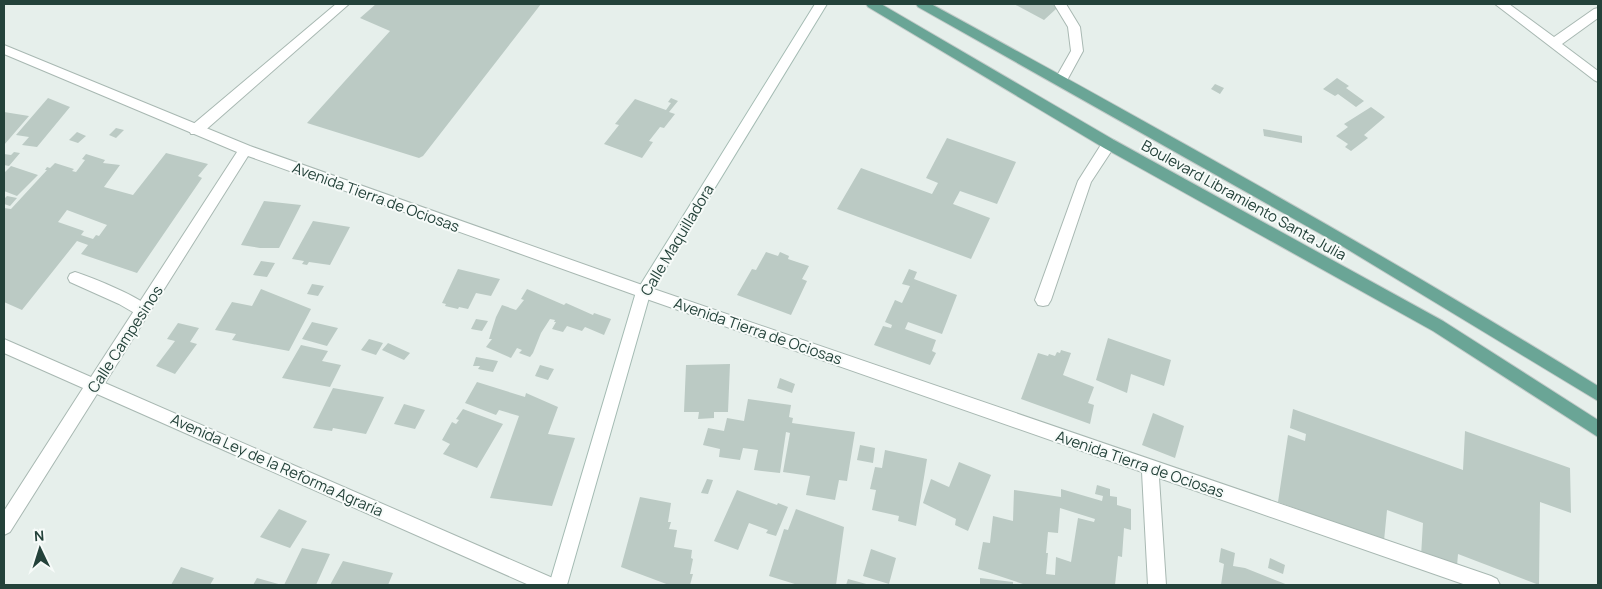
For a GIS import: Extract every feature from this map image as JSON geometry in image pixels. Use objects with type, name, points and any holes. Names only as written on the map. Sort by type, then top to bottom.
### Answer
[{"type":"main road","name":"Boulevard Libramiento Santa Julia","points":[[872,4],[1109,144],[1438,326],[1598,430]]},
{"type":"main road","name":"Boulevard Libramiento Santa Julia","points":[[922,4],[1210,163],[1465,310],[1598,394]]},
{"type":"street","points":[[196,130],[343,4]]},
{"type":"street","name":"Calle Maquilladora","points":[[558,585],[643,292],[821,4]]},
{"type":"street","points":[[1060,4],[1074,27],[1077,51],[1060,81]]},
{"type":"street","points":[[1501,4],[1598,77]]},
{"type":"street","points":[[1553,44],[1598,12]]},
{"type":"street","name":"Avenida Tierra de Ociosas","points":[[4,48],[245,150],[643,292],[1491,585]]},
{"type":"street","points":[[1043,300],[1085,181],[1109,144]]},
{"type":"street","name":"Calle Campesinos","points":[[4,526],[245,150]]},
{"type":"street","points":[[75,278],[124,299],[144,310]]},
{"type":"street","name":"Avenida Ley de la Reforma Agraría","points":[[4,346],[549,585]]},
{"type":"street","points":[[1150,467],[1157,585]]},
{"type":"building","points":[[376,4],[541,4],[423,156],[419,158],[307,123],[390,31],[360,18]]},
{"type":"building","points":[[1014,4],[1056,4],[1063,7],[1056,9],[1044,20]]},
{"type":"building","points":[[1337,78],[1349,86],[1346,88],[1364,101],[1356,107],[1338,94],[1335,96],[1323,89]]},
{"type":"building","points":[[1215,84],[1224,88],[1220,94],[1211,89]]},
{"type":"building","points":[[48,98],[70,107],[37,147],[22,145],[29,137],[16,135]]},
{"type":"building","points":[[671,98],[678,101],[669,112],[675,114],[664,128],[660,127],[649,141],[653,142],[642,158],[604,144],[619,125],[615,124],[635,99],[666,110],[671,103],[668,102]]},
{"type":"building","points":[[1371,107],[1385,117],[1364,135],[1368,138],[1351,151],[1345,147],[1348,144],[1336,136],[1348,127],[1344,124]]},
{"type":"building","points":[[4,112],[29,116],[4,145]]},
{"type":"building","points":[[116,128],[124,130],[116,138],[109,135]]},
{"type":"building","points":[[1263,129],[1302,136],[1302,143],[1264,136]]},
{"type":"building","points":[[77,132],[86,136],[78,143],[69,140]]},
{"type":"building","points":[[947,138],[1016,162],[997,204],[960,191],[953,204],[990,218],[971,259],[837,209],[861,168],[932,194],[938,183],[926,178]]},
{"type":"building","points":[[14,152],[20,153],[9,166],[4,165],[4,154],[11,155]]},
{"type":"building","points":[[166,153],[208,164],[198,176],[202,178],[137,273],[81,254],[88,245],[77,241],[22,310],[4,302],[4,208],[11,209],[47,170],[45,170],[47,167],[50,168],[55,163],[74,169],[72,171],[76,172],[85,160],[82,159],[86,154],[105,160],[103,163],[120,165],[104,187],[133,195]],"holes":[[[67,210],[107,225],[99,236],[96,235],[93,239],[81,235],[84,231],[58,222]]]},
{"type":"building","points":[[11,166],[38,175],[17,196],[4,191],[4,173]]},
{"type":"building","points":[[7,196],[17,198],[10,206],[4,204],[4,199]]},
{"type":"building","points":[[264,201],[301,205],[279,248],[241,245]]},
{"type":"building","points":[[313,221],[350,227],[330,265],[309,262],[307,265],[302,264],[304,261],[292,259]]},
{"type":"building","points":[[766,252],[778,256],[780,252],[789,256],[788,259],[809,266],[802,279],[807,281],[791,315],[737,295],[752,269],[756,270]]},
{"type":"building","points":[[261,261],[275,263],[267,277],[253,275]]},
{"type":"building","points":[[458,269],[500,279],[491,296],[476,293],[468,309],[445,306],[446,304],[442,303]]},
{"type":"building","points":[[909,269],[917,272],[914,279],[957,295],[942,334],[908,322],[905,329],[936,340],[932,351],[936,353],[930,365],[874,345],[883,326],[891,328],[892,325],[885,322],[895,300],[902,303],[910,286],[902,284]]},
{"type":"building","points":[[312,284],[324,286],[318,296],[307,294]]},
{"type":"building","points":[[261,289],[311,309],[289,351],[232,340],[236,334],[215,330],[232,302],[252,306]]},
{"type":"building","points":[[527,289],[564,305],[566,303],[593,315],[594,313],[611,319],[604,335],[585,327],[582,331],[567,326],[563,332],[552,329],[556,322],[550,319],[530,357],[519,353],[522,350],[517,348],[511,358],[486,347],[492,339],[489,339],[502,305],[516,310],[524,300],[521,299]]},
{"type":"building","points":[[476,319],[488,321],[482,331],[471,329]]},
{"type":"building","points":[[312,322],[338,328],[327,346],[302,339]]},
{"type":"building","points":[[178,323],[199,328],[190,342],[197,344],[175,374],[156,366],[175,341],[167,339]]},
{"type":"building","points":[[1108,338],[1171,360],[1164,386],[1131,374],[1127,393],[1096,380]]},
{"type":"building","points":[[369,339],[383,343],[376,355],[361,350]]},
{"type":"building","points":[[388,343],[410,353],[404,360],[382,350]]},
{"type":"building","points":[[301,345],[328,351],[322,361],[341,365],[330,387],[282,378]]},
{"type":"building","points":[[1061,350],[1071,353],[1063,375],[1094,387],[1088,403],[1094,405],[1090,424],[1021,399],[1038,353],[1055,356]]},
{"type":"building","points":[[476,357],[498,361],[493,372],[478,369],[480,366],[473,366]]},
{"type":"building","points":[[730,364],[728,412],[714,412],[714,418],[698,419],[699,412],[684,412],[686,365]]},
{"type":"building","points":[[540,365],[554,369],[548,380],[535,376]]},
{"type":"building","points":[[780,378],[795,384],[792,393],[777,388]]},
{"type":"building","points":[[477,382],[525,397],[526,393],[558,407],[548,434],[575,438],[552,506],[490,498],[519,416],[499,410],[496,415],[465,403]]},
{"type":"building","points":[[333,388],[384,397],[366,434],[333,428],[332,431],[313,428]]},
{"type":"building","points":[[748,399],[791,405],[789,417],[793,418],[792,423],[855,432],[847,481],[839,480],[835,500],[806,495],[810,476],[783,472],[790,433],[786,432],[780,473],[754,470],[758,450],[743,448],[740,460],[719,457],[720,449],[703,445],[708,428],[724,431],[727,418],[744,421]]},
{"type":"building","points":[[404,404],[425,410],[415,429],[394,424]]},
{"type":"building","points":[[463,409],[503,424],[477,468],[443,454],[450,444],[442,440],[452,422],[456,424],[459,420],[456,419]]},
{"type":"building","points":[[1293,409],[1463,470],[1465,431],[1570,468],[1571,513],[1540,502],[1539,585],[1458,554],[1457,566],[1421,556],[1423,523],[1387,510],[1384,541],[1278,502],[1288,435],[1305,441],[1306,434],[1290,428]]},
{"type":"building","points":[[1153,413],[1184,426],[1175,458],[1142,445]]},
{"type":"building","points":[[860,445],[875,448],[873,463],[857,460]]},
{"type":"building","points":[[885,450],[927,459],[916,526],[898,521],[899,516],[872,510],[876,490],[870,489],[875,467],[882,468]]},
{"type":"building","points":[[959,462],[991,475],[968,531],[955,525],[956,519],[923,503],[931,479],[949,487]]},
{"type":"building","points":[[707,479],[713,480],[708,494],[701,493]]},
{"type":"building","points":[[1097,485],[1110,489],[1110,496],[1117,497],[1117,505],[1131,509],[1131,530],[1124,528],[1122,557],[1118,556],[1115,585],[1026,585],[978,569],[983,542],[990,543],[993,516],[1013,521],[1014,490],[1061,497],[1061,489],[1102,501],[1103,496],[1095,494]],"holes":[[[1060,508],[1095,519],[1094,522],[1078,518],[1071,562],[1056,557],[1055,575],[1046,574],[1048,532],[1058,533]]]},
{"type":"building","points":[[737,490],[777,505],[778,503],[788,507],[776,536],[766,533],[768,530],[749,523],[738,550],[714,541]]},
{"type":"building","points":[[640,497],[671,503],[668,522],[671,522],[669,529],[677,530],[674,547],[692,550],[691,558],[693,559],[690,574],[693,574],[690,585],[669,585],[621,567]]},
{"type":"building","points":[[279,509],[307,521],[290,548],[260,537]]},
{"type":"building","points":[[796,509],[844,527],[836,585],[798,585],[769,576],[784,529],[788,530]]},
{"type":"building","points":[[302,548],[330,554],[316,585],[284,585]]},
{"type":"building","points":[[1221,548],[1235,553],[1233,566],[1245,568],[1288,585],[1221,585],[1224,564],[1219,562]]},
{"type":"building","points":[[871,549],[896,558],[889,584],[863,576]]},
{"type":"building","points":[[1270,558],[1285,565],[1283,574],[1268,568]]},
{"type":"building","points":[[343,561],[393,573],[388,585],[330,585]]},
{"type":"building","points":[[181,567],[214,578],[210,585],[171,585]]},
{"type":"building","points":[[257,578],[282,585],[253,585]]},
{"type":"building","points":[[980,578],[1013,582],[1013,585],[980,585]]},
{"type":"building","points":[[848,579],[870,585],[846,585]]}]
